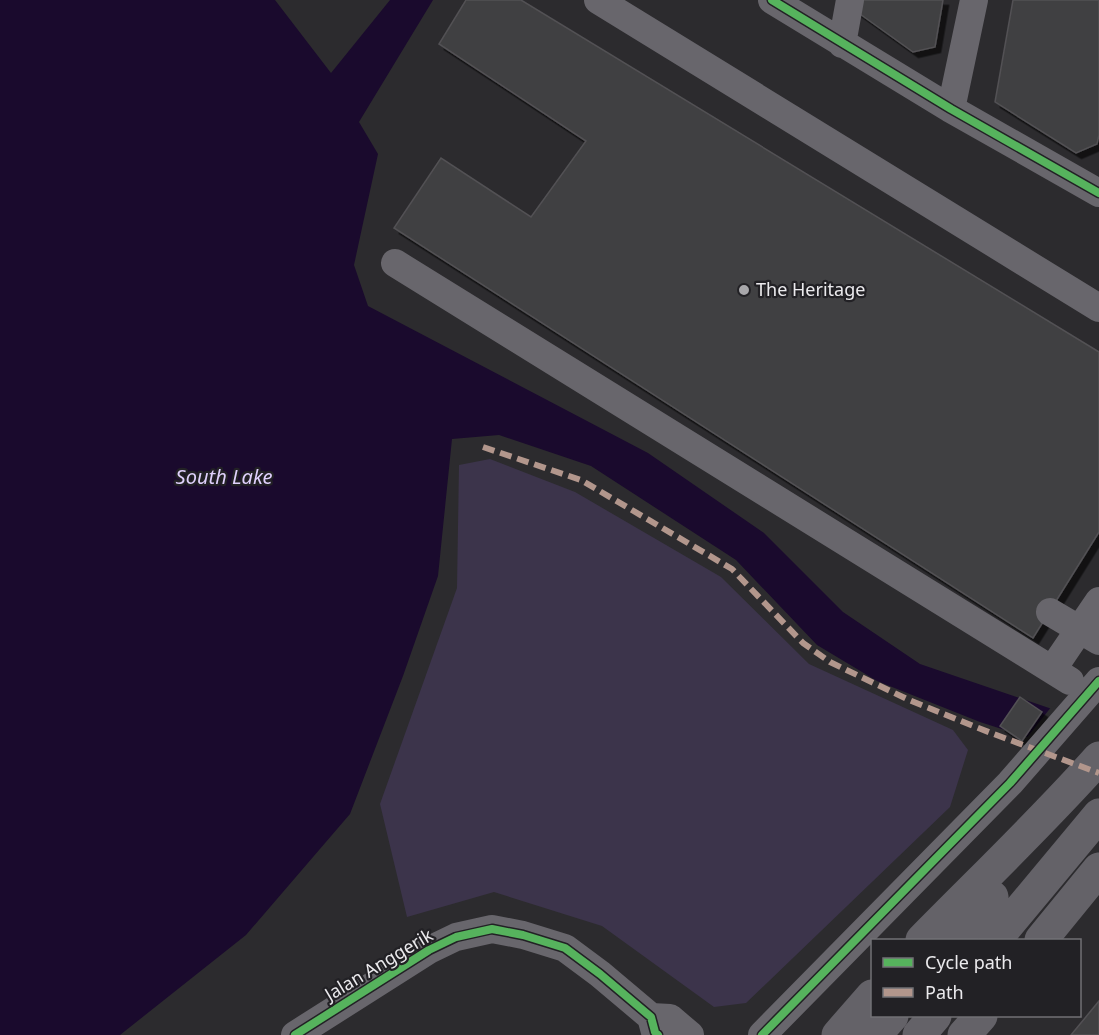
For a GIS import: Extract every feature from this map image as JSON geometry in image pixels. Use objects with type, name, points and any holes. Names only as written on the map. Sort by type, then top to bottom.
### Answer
[{"type":"highway","points":[[923,939],[1023,837],[1055,808],[1099,758]]},
{"type":"highway","points":[[957,939],[1035,845],[1055,808]]},
{"type":"highway","points":[[996,939],[1099,815]]},
{"type":"highway","points":[[1042,939],[1099,869]]},
{"type":"highway","points":[[838,1035],[871,998]]},
{"type":"highway","points":[[876,1035],[891,1017]]},
{"type":"highway","points":[[919,1035],[934,1017]]},
{"type":"highway","points":[[964,1035],[980,1017]]},
{"type":"street","points":[[598,0],[1099,308]]},
{"type":"street","points":[[772,0],[951,110],[1099,193]]},
{"type":"street","points":[[842,44],[850,0]]},
{"type":"street","points":[[951,110],[974,0]]},
{"type":"street","points":[[395,263],[1061,676],[1099,601]]},
{"type":"street","points":[[1050,612],[1099,641]]},
{"type":"street","points":[[762,1035],[1010,783],[1099,681]]},
{"type":"street","name":"Jalan Anggerik","points":[[295,1035],[429,950],[456,937],[492,930],[523,935],[565,948],[600,974],[655,1026],[670,1018],[690,1035]]},
{"type":"shaded area","points":[[490,459],[575,492],[721,577],[809,664],[953,730],[968,750],[950,807],[746,1003],[714,1007],[602,926],[494,892],[407,917],[380,804],[457,588],[459,465]]},
{"type":"water","name":"South Lake","points":[[0,0],[275,0],[331,73],[390,0],[433,0],[359,122],[378,154],[354,265],[368,306],[648,453],[764,533],[843,612],[920,664],[1099,725],[1099,760],[980,722],[877,681],[817,645],[736,560],[591,466],[499,435],[452,439],[438,576],[403,676],[350,814],[246,935],[120,1035],[0,1035]]},
{"type":"pier","points":[[1052,706],[1099,722],[1099,763],[1025,740]]},
{"type":"building","name":"The Heritage","points":[[466,0],[521,0],[1099,352],[1099,532],[1033,638],[394,228],[441,158],[531,217],[586,141],[439,44]]},
{"type":"building","points":[[854,0],[943,0],[935,47],[913,52],[853,9]]},
{"type":"building","points":[[1013,0],[1099,0],[1099,135],[1097,144],[1076,153],[995,102]]},
{"type":"building","points":[[1020,697],[1042,712],[1022,741],[1000,726]]},
{"type":"building","points":[[1099,1001],[1099,1035],[1071,1035]]},
{"type":"marked path","points":[[483,447],[581,480],[732,569],[803,643],[830,662],[909,700],[1099,773]]},
{"type":"cycle path","points":[[772,0],[951,109],[1099,193]]},
{"type":"cycle path","points":[[762,1035],[1010,783],[1099,681]]},
{"type":"cycle path","points":[[295,1035],[429,950],[456,937],[492,929],[523,935],[565,948],[651,1017],[658,1035]]},
{"type":"place","name":"The Heritage","points":[[744,290]]}]
